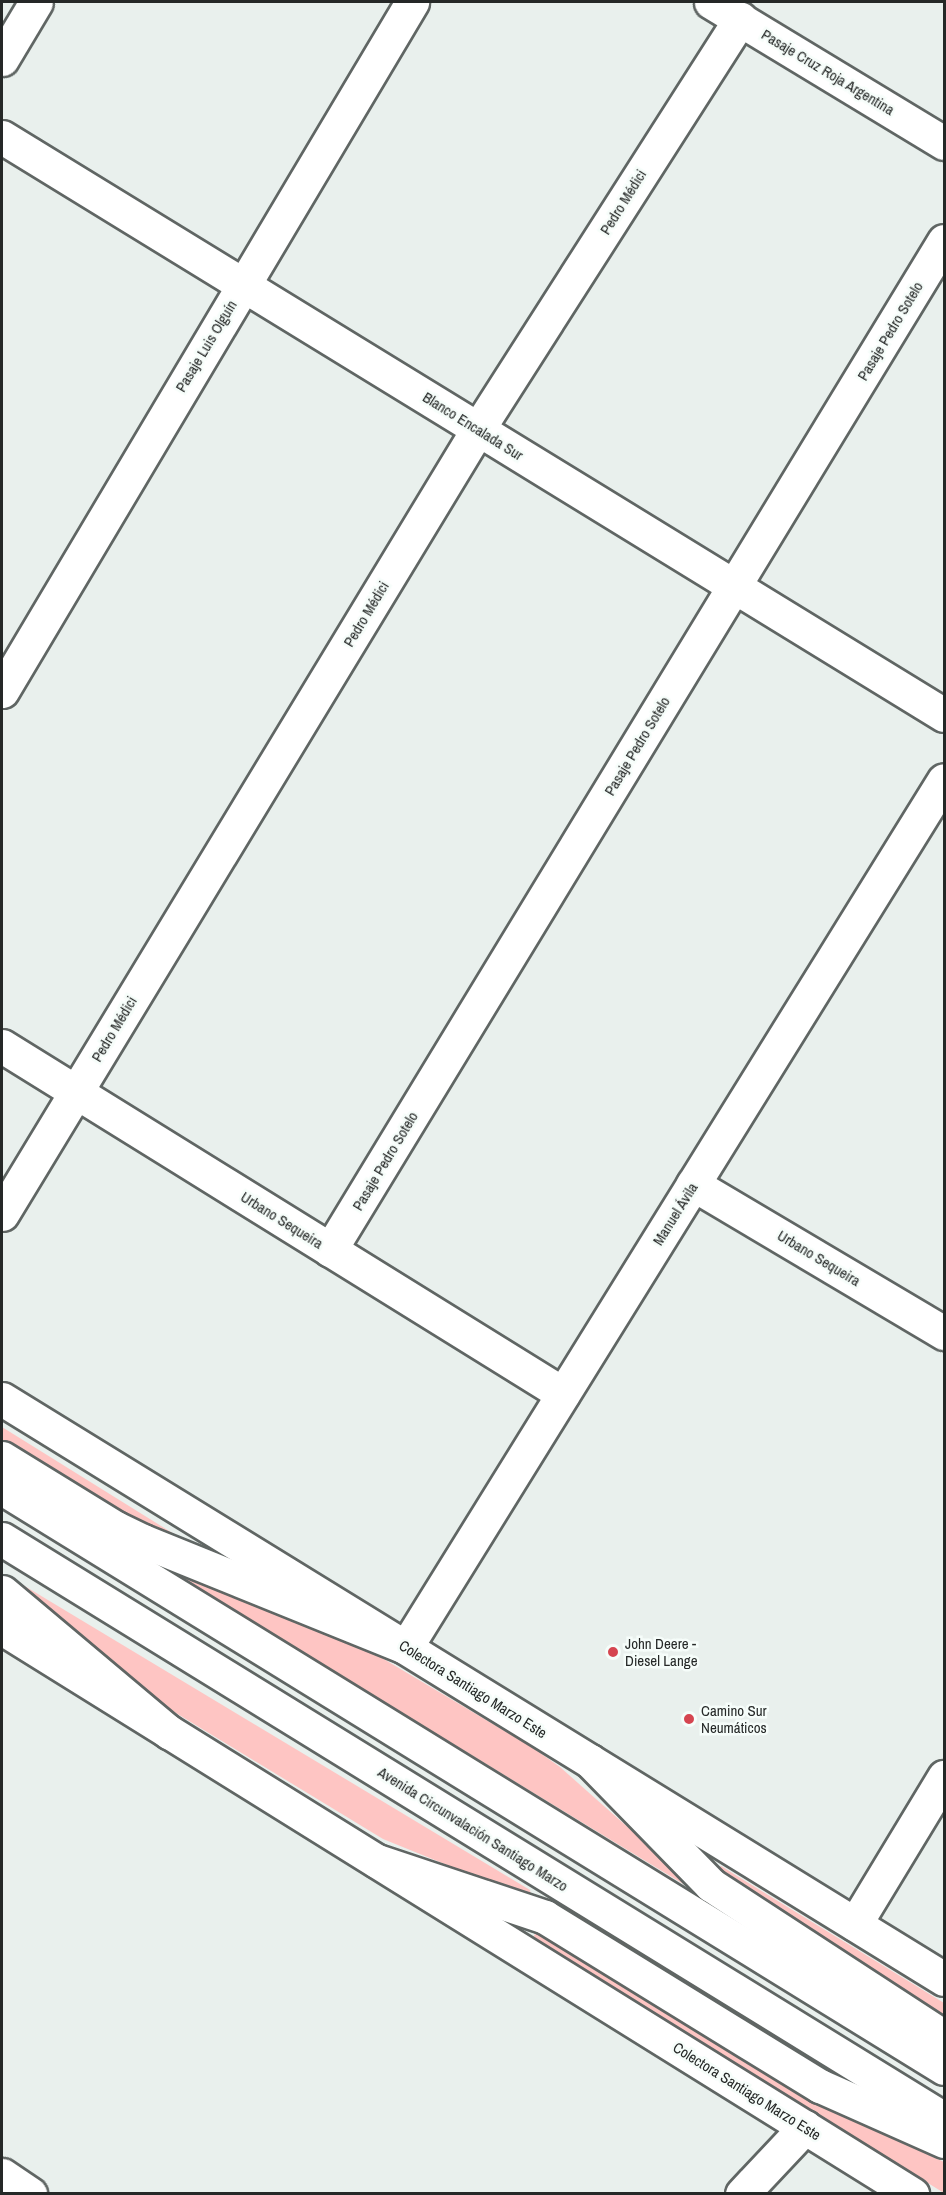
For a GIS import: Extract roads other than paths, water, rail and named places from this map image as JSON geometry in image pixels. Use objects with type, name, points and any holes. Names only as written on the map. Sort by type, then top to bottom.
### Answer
[{"type":"main road","points":[[2,59],[36,2]]},
{"type":"main road","name":"Pasaje Luis Olguín","points":[[2,691],[412,2]]},
{"type":"main road","name":"Pasaje Cruz Roja Argentina","points":[[711,2],[945,143]]},
{"type":"main road","name":"Pedro Médici","points":[[2,1214],[478,429],[740,19]]},
{"type":"main road","name":"Blanco Encalada Sur","points":[[2,137],[945,715]]},
{"type":"main road","name":"Pasaje Pedro Sotelo","points":[[330,1250],[945,242]]},
{"type":"main road","name":"Manuel Ávila","points":[[406,1647],[945,780]]},
{"type":"main road","name":"Urbano Sequeira","points":[[2,1046],[563,1394]]},
{"type":"main road","name":"Urbano Sequeira","points":[[693,1184],[945,1333]]},
{"type":"main road","name":"Colectora Santiago Marzo Este","points":[[2,1399],[945,1979]]},
{"type":"main road","points":[[2,1458],[143,1541],[406,1647]]},
{"type":"main road","points":[[2,1488],[945,2068]]},
{"type":"main road","name":"Avenida Circunvalación Santiago Marzo","points":[[2,1539],[945,2119]]},
{"type":"main road","points":[[2,1592],[170,1733]]},
{"type":"main road","name":"Colectora Santiago Marzo Este","points":[[2,1628],[912,2193]]},
{"type":"main road","points":[[590,1761],[711,1885],[945,2037]]},
{"type":"main road","points":[[855,1924],[945,1777]]},
{"type":"main road","points":[[377,1861],[545,1917],[820,2086],[945,2141]]},
{"type":"main road","points":[[742,2193],[805,2127]]},
{"type":"main road","points":[[2,2175],[30,2193]]},
{"type":"place","name":"John Deere - Diesel Lange","points":[[613,1652]]},
{"type":"place","name":"Camino Sur Neumáticos","points":[[689,1719]]}]
